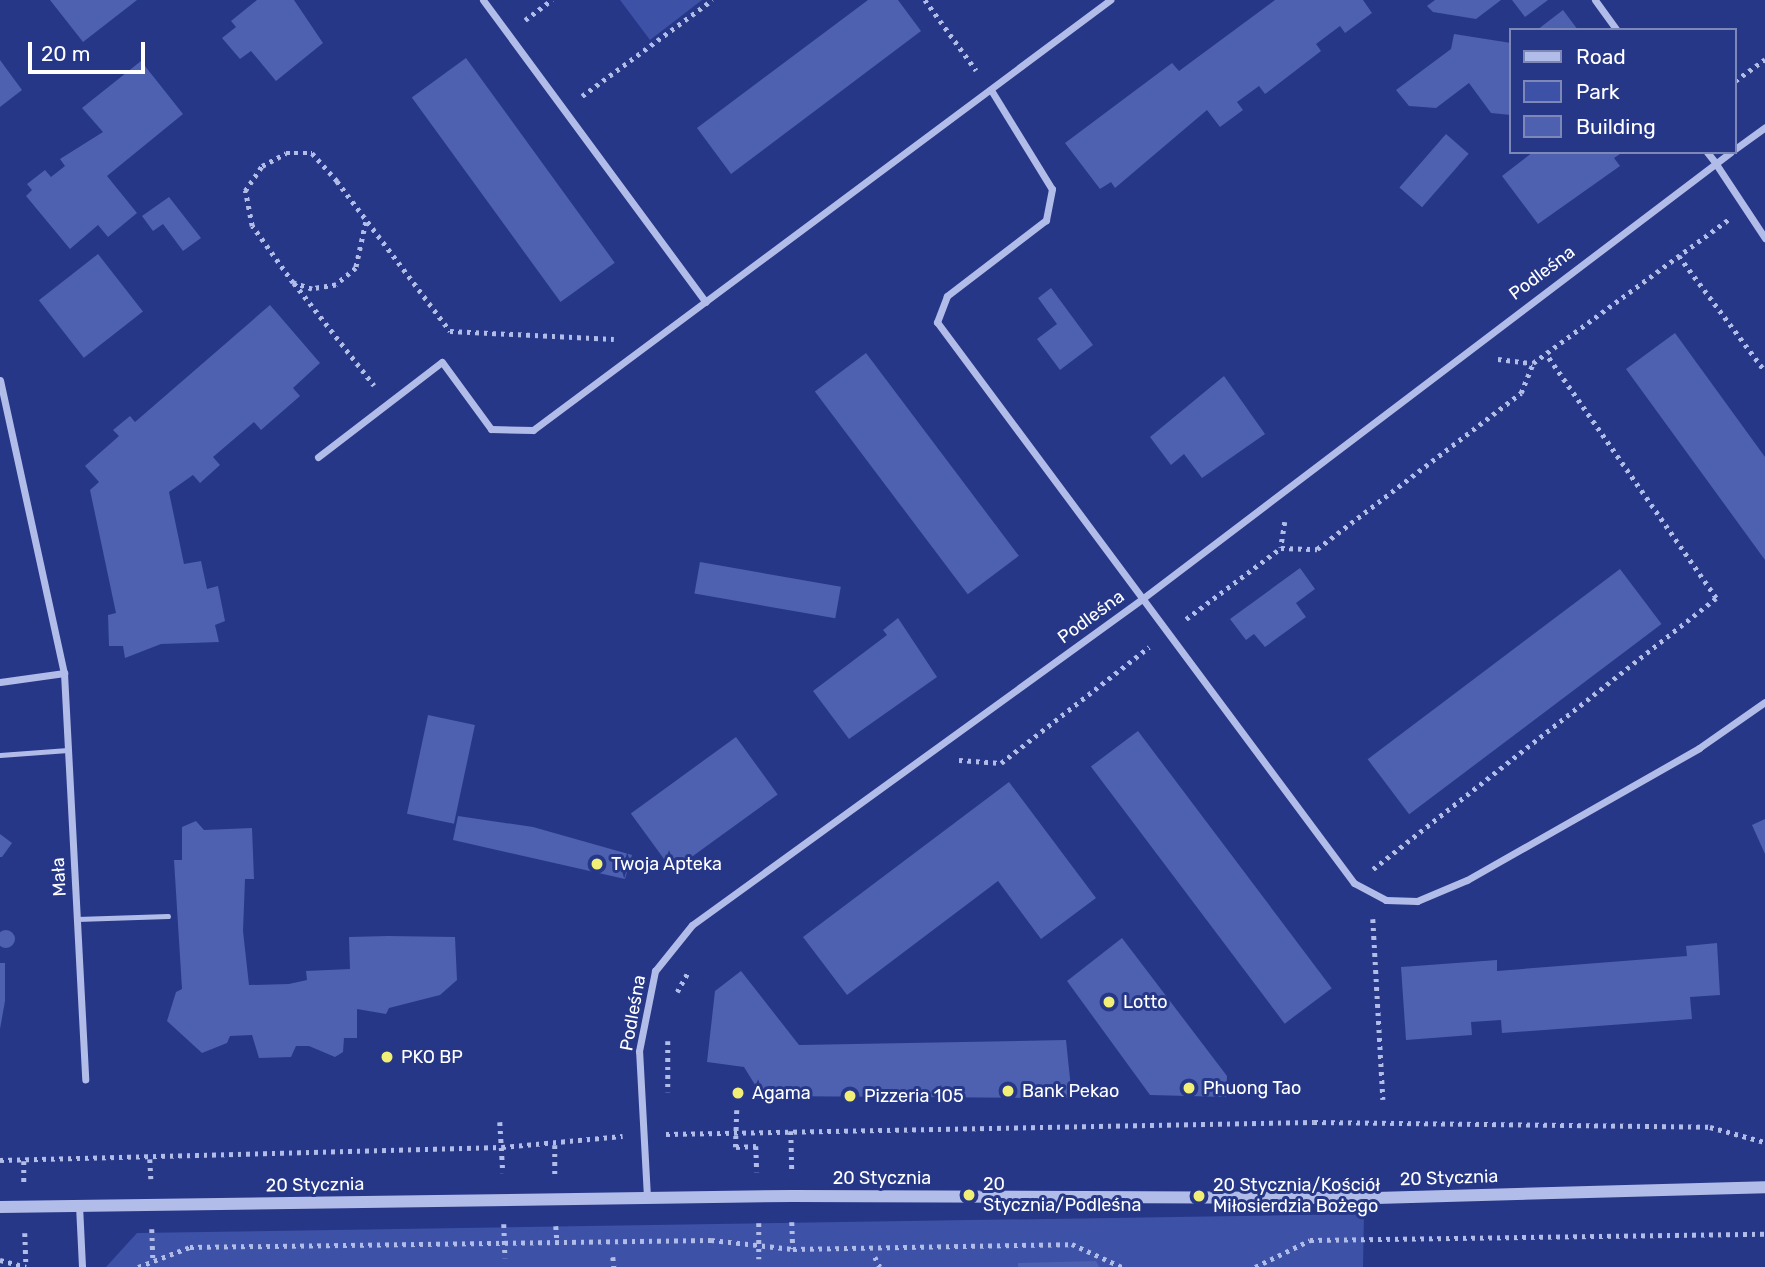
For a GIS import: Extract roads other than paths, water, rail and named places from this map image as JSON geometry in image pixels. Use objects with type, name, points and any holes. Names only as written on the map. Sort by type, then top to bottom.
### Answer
[{"type":"street","points":[[483,0],[567,106],[706,302]]},
{"type":"street","points":[[318,457],[442,362],[491,429],[533,430],[1110,0]]},
{"type":"street","points":[[1595,0],[1616,28]]},
{"type":"street","points":[[991,90],[1052,190],[1046,220],[947,296],[937,322],[1354,883],[1386,900],[1417,901],[1467,880],[1699,748],[1765,702]]},
{"type":"street","name":"Podleśna","points":[[1737,148],[1765,127]]},
{"type":"street","points":[[1708,154],[1765,238]]},
{"type":"street","name":"Podleśna","points":[[648,1197],[639,1051],[655,971],[692,925],[1142,599],[1730,154]]},
{"type":"street","name":"Mała","points":[[0,380],[64,673],[85,1079]]},
{"type":"street","points":[[0,682],[64,673]]},
{"type":"street","name":"20 Stycznia","points":[[0,1207],[648,1197],[1376,1198],[1765,1187]]},
{"type":"street","points":[[79,1205],[82,1267]]},
{"type":"lane","points":[[0,755],[68,750]]},
{"type":"lane","points":[[77,919],[168,916]]},
{"type":"place","name":"Twoja Apteka","points":[[597,864]]},
{"type":"place","name":"Lotto","points":[[1109,1002]]},
{"type":"place","name":"PKO BP","points":[[387,1057]]},
{"type":"place","name":"Phuong Tao","points":[[1189,1088]]},
{"type":"place","name":"Bank Pekao","points":[[1008,1091]]},
{"type":"place","name":"Agama","points":[[738,1093]]},
{"type":"place","name":"Pizzeria 105","points":[[850,1096]]},
{"type":"place","name":"20 Stycznia/Podleśna","points":[[969,1195]]},
{"type":"place","name":"20 Stycznia/Kościół Miłosierdzia Bożego","points":[[1199,1196]]}]
